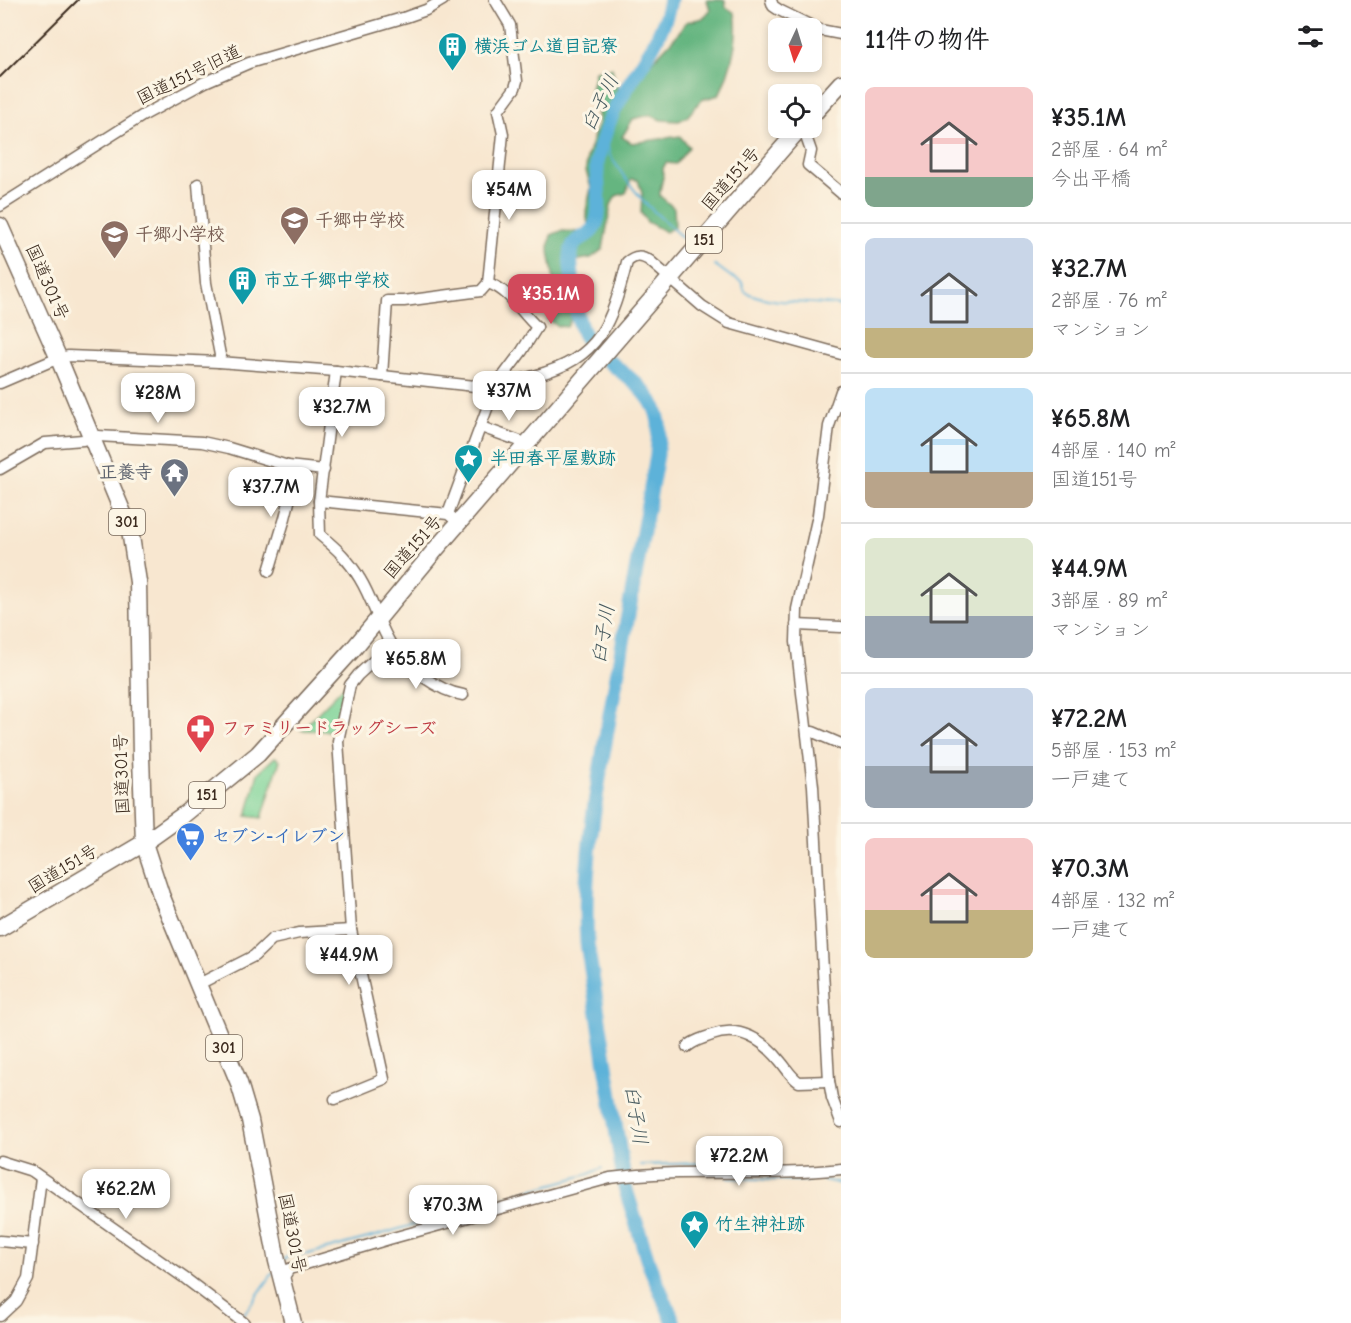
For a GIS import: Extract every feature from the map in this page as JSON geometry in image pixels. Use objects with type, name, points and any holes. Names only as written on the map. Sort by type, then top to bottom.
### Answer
[{"type":"highway","points":[[822,104],[841,83]]},
{"type":"highway","name":"国道151号","points":[[0,928],[144,843],[182,816],[258,754],[354,648],[454,519],[528,444],[792,138]]},
{"type":"highway","name":"国道301号","points":[[0,226],[125,515],[136,556],[144,843],[161,895],[239,1083],[250,1120],[280,1271],[293,1323]]},
{"type":"street","name":"国道151号旧道","points":[[0,206],[142,116],[223,74],[249,63],[426,10],[443,0]]},
{"type":"street","points":[[382,376],[387,301],[481,291],[488,283],[503,134],[498,111],[515,88],[517,81],[510,26],[495,0]]},
{"type":"street","points":[[771,0],[773,6],[778,10],[820,30],[841,34]]},
{"type":"street","points":[[805,138],[811,151],[808,165],[841,194]]},
{"type":"street","points":[[198,184],[206,283],[219,362]]},
{"type":"street","points":[[0,383],[68,356],[219,362],[495,387],[565,367],[585,352],[601,335],[611,314],[627,262],[633,257],[642,256],[702,306],[729,322],[841,354]]},
{"type":"street","points":[[318,501],[454,519],[495,387],[537,327],[513,300],[488,283]]},
{"type":"street","points":[[336,371],[318,501],[320,535],[344,554],[362,580],[391,645],[423,678],[439,687],[463,695]]},
{"type":"street","points":[[841,391],[829,426],[818,514],[797,609],[796,625],[796,642],[808,732],[819,884],[829,1081],[832,1098],[841,1122]]},
{"type":"street","points":[[481,427],[528,444]]},
{"type":"street","points":[[0,469],[45,443],[83,440],[90,436],[202,442],[288,466],[324,470]]},
{"type":"street","points":[[269,571],[292,490],[288,466]]},
{"type":"street","points":[[796,625],[841,627]]},
{"type":"street","points":[[335,1099],[384,1079],[351,930],[338,741],[350,685],[391,645]]},
{"type":"street","points":[[808,732],[841,744]]},
{"type":"street","points":[[197,985],[254,956],[272,939],[299,933],[351,930]]},
{"type":"street","points":[[687,1047],[693,1041],[717,1033],[739,1031],[746,1033],[774,1053],[789,1074],[799,1082],[829,1081]]},
{"type":"street","points":[[0,1161],[32,1171],[186,1279],[239,1320]]},
{"type":"street","points":[[280,1271],[389,1239],[633,1174],[717,1171],[804,1173],[841,1169]]},
{"type":"street","points":[[0,1316],[10,1308],[28,1279],[41,1178]]},
{"type":"street","points":[[0,1241],[33,1244]]},
{"type":"green space","points":[[707,0],[725,0],[726,7],[735,13],[736,33],[733,55],[719,95],[701,100],[687,117],[679,121],[661,120],[650,115],[633,119],[622,137],[632,143],[680,136],[689,147],[676,164],[666,163],[663,168],[660,196],[674,208],[675,226],[666,232],[647,222],[641,213],[642,193],[638,180],[631,179],[626,193],[616,196],[611,205],[603,249],[591,258],[579,260],[568,267],[573,315],[567,327],[557,326],[548,319],[553,288],[550,241],[551,235],[561,231],[583,232],[588,225],[586,211],[591,188],[586,171],[587,157],[598,123],[598,112],[590,95],[595,71],[612,68],[617,89],[629,91],[643,71],[677,35],[686,22],[704,18],[710,10]]},
{"type":"green space","points":[[346,684],[336,731],[301,730]]},
{"type":"green space","points":[[275,757],[280,760],[262,818],[247,816],[258,773]]},
{"type":"waterway","name":"臼子川","points":[[670,0],[658,35],[621,97],[606,130],[597,160],[599,201],[597,220],[590,233],[576,242],[573,247],[571,267],[575,302],[584,335],[596,350],[646,394],[657,412],[659,423],[657,455],[597,793],[589,853],[586,913],[587,943],[625,1187],[649,1264],[674,1323]]},
{"type":"waterway","points":[[606,128],[609,154],[625,178],[644,202],[691,246]]},
{"type":"waterway","points":[[715,265],[742,282],[745,292],[757,296],[781,301],[841,306]]},
{"type":"waterway","points":[[640,1165],[709,1163]]},
{"type":"waterway","name":"臼子川","points":[[615,1166],[629,1166]]},
{"type":"waterway","points":[[284,1259],[290,1255],[308,1254],[372,1237],[589,1174],[602,1168]]},
{"type":"waterway","points":[[728,1178],[808,1181],[813,1178],[841,1184]]},
{"type":"waterway","points":[[242,1317],[273,1273]]},
{"type":"railway","points":[[0,77],[78,0]]},
{"type":"place","name":"横浜ゴム道目記寮","points":[[453,72]]},
{"type":"place","name":"千郷中学校","points":[[294,246]]},
{"type":"place","name":"千郷小学校","points":[[114,260]]},
{"type":"place","name":"市立千郷中学校","points":[[243,306]]},
{"type":"place","name":"半田春平屋敷跡","points":[[469,484]]},
{"type":"place","name":"正養寺","points":[[174,498]]},
{"type":"place","name":"ファミリードラッグシーズ","points":[[201,754]]},
{"type":"place","name":"セブン-イレブン","points":[[191,862]]},
{"type":"place","name":"竹生神社跡","points":[[694,1250]]}]
